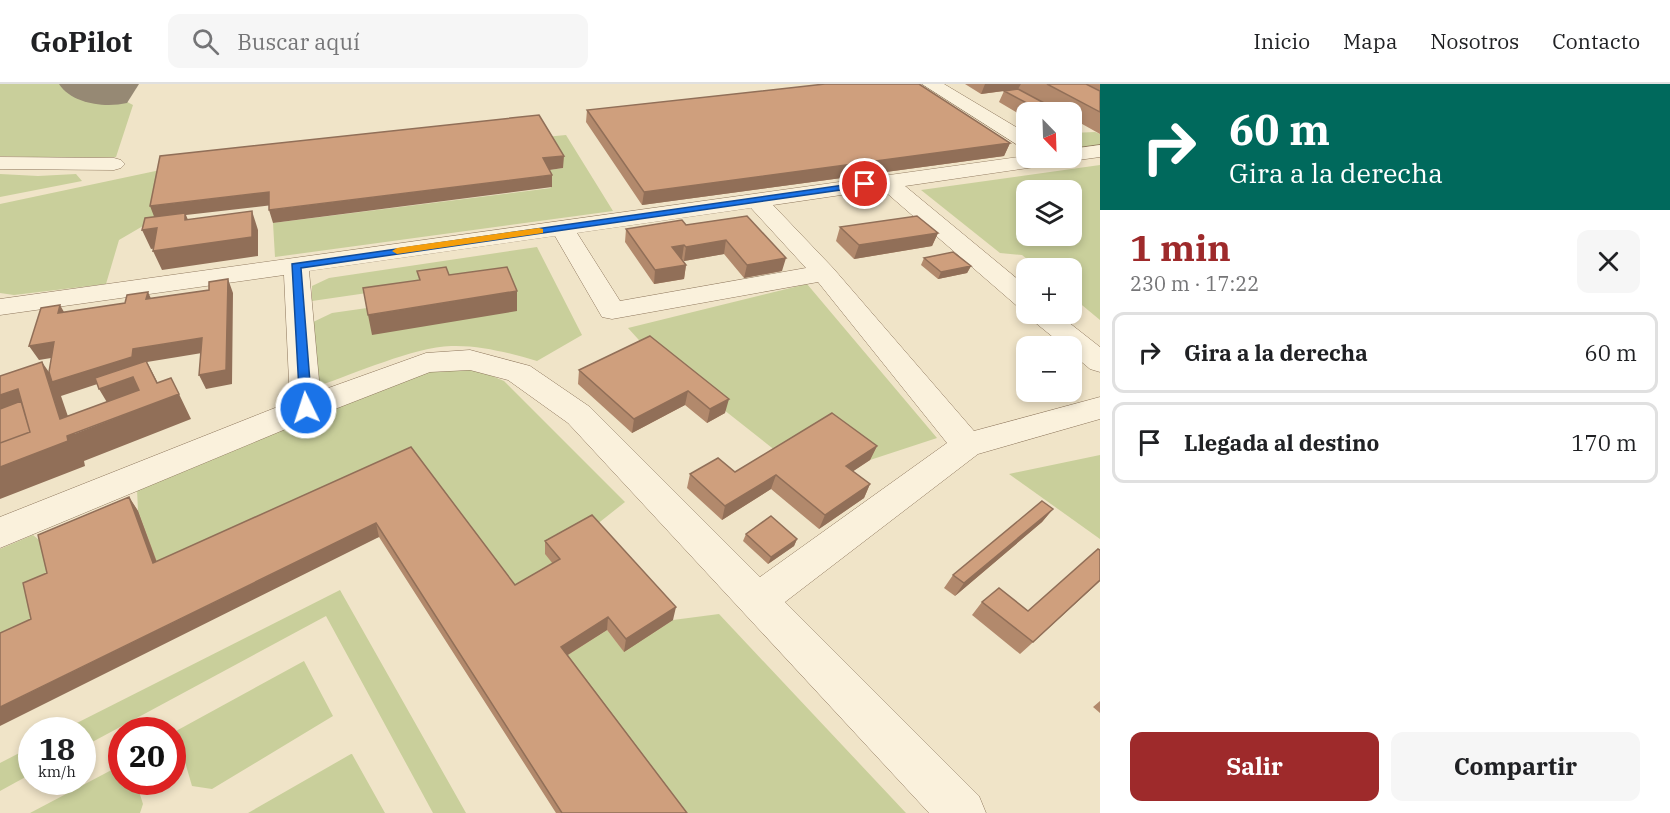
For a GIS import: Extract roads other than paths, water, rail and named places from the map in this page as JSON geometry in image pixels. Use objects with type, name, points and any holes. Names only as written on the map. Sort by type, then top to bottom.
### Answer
[{"type":"lane","points":[[930,84],[1016,136]]},
{"type":"lane","points":[[1082,153],[1100,151]]},
{"type":"lane","points":[[0,163],[114,164]]},
{"type":"lane","points":[[0,307],[1016,163]]},
{"type":"lane","points":[[886,182],[1016,292]]},
{"type":"lane","points":[[756,200],[824,273],[967,445]]},
{"type":"lane","points":[[562,228],[612,311],[824,273]]},
{"type":"lane","points":[[296,266],[306,408]]},
{"type":"lane","points":[[1054,324],[1100,362]]},
{"type":"lane","points":[[0,533],[306,408],[426,363],[470,360],[519,373],[579,415],[759,599],[962,813]]},
{"type":"lane","points":[[759,599],[967,445],[1100,408]]}]
